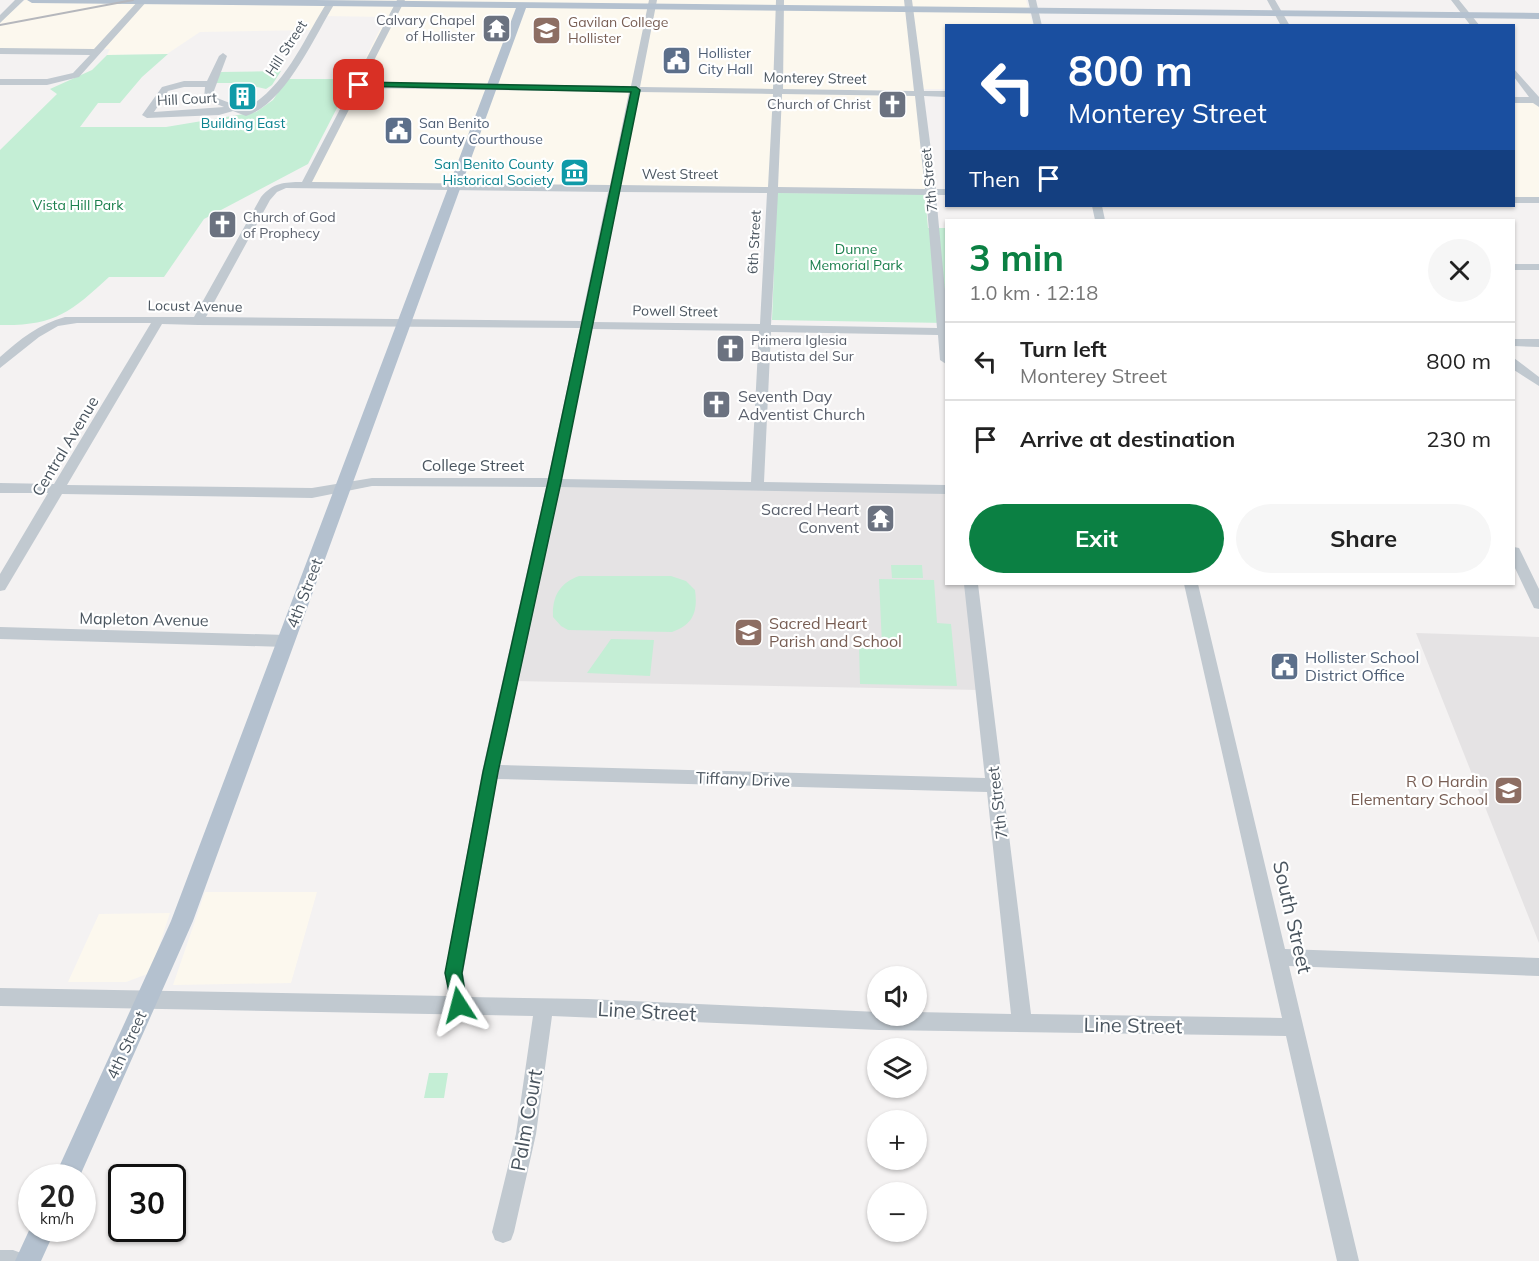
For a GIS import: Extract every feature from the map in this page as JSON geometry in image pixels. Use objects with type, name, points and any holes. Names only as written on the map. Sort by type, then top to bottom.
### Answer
[{"type":"main road","points":[[32,0],[1033,5],[1278,13],[1539,16]]},
{"type":"main road","name":"4th Street","points":[[72,1164],[182,921],[523,3]]},
{"type":"main road","points":[[28,1261],[37,1242]]},
{"type":"street","points":[[0,12],[20,0]]},
{"type":"street","points":[[0,20],[20,0]]},
{"type":"street","points":[[1271,0],[1285,24]]},
{"type":"street","points":[[1455,0],[1474,24]]},
{"type":"street","points":[[0,82],[62,80],[80,72],[144,1]]},
{"type":"street","points":[[306,184],[400,2]]},
{"type":"street","name":"Hill Street","points":[[246,112],[271,95],[331,3]]},
{"type":"street","points":[[459,1005],[454,973],[490,772],[554,482],[652,3]]},
{"type":"street","name":"6th Street","points":[[757,486],[778,91],[779,4]]},
{"type":"street","name":"7th Street","points":[[908,5],[920,94],[945,332]]},
{"type":"street","points":[[1033,5],[1038,24]]},
{"type":"street","points":[[0,51],[97,52]]},
{"type":"street","name":"Hill Court","points":[[223,56],[210,84],[207,98],[246,112]]},
{"type":"street","points":[[1515,73],[1538,101]]},
{"type":"street","name":"Hill Court","points":[[210,84],[184,84],[165,89],[147,115],[219,112],[232,108]]},
{"type":"street","name":"Monterey Street","points":[[359,85],[945,94]]},
{"type":"street","points":[[1515,100],[1538,101]]},
{"type":"street","name":"West Street","points":[[198,321],[271,192],[284,185],[456,185],[945,192]]},
{"type":"street","points":[[1515,200],[1539,200]]},
{"type":"street","points":[[1515,267],[1539,267]]},
{"type":"street","name":"Locust Avenue","points":[[0,364],[27,339],[60,321],[404,324]]},
{"type":"street","name":"Central Avenue","points":[[0,586],[158,321]]},
{"type":"street","name":"Powell Street","points":[[404,324],[764,327],[945,332]]},
{"type":"street","points":[[1515,343],[1539,344]]},
{"type":"street","points":[[1515,363],[1521,371],[1539,382]]},
{"type":"street","name":"College Street","points":[[0,488],[312,493],[380,481],[945,490]]},
{"type":"street","points":[[1515,554],[1539,604]]},
{"type":"street","name":"7th Street","points":[[971,585],[1022,1023]]},
{"type":"street","name":"South Street","points":[[1191,585],[1280,957],[1348,1261]]},
{"type":"street","name":"Mapleton Avenue","points":[[0,633],[286,641]]},
{"type":"street","name":"Tiffany Drive","points":[[490,772],[995,785]]},
{"type":"street","points":[[1280,957],[1539,967]]},
{"type":"street","name":"Line Street","points":[[0,997],[459,1005],[868,1020],[1295,1028]]},
{"type":"street","name":"Palm Court","points":[[503,1232],[526,1134],[544,1008]]},
{"type":"street","points":[[0,1261],[13,1261]]},
{"type":"shaded area","points":[[25,0],[1026,0],[1033,24],[945,24],[945,89],[919,89],[931,192],[306,184],[359,81],[354,81],[386,17],[323,16],[314,30],[200,32],[167,54],[107,55],[110,49],[0,49],[0,22]]},
{"type":"shaded area","points":[[1515,100],[1536,100],[1539,104],[1539,200],[1515,200]]},
{"type":"shaded area","name":"Sacred Heart Parish and School","points":[[558,484],[945,492],[945,585],[967,585],[980,690],[513,681]]},
{"type":"shaded area","name":"R O Hardin Elementary School","points":[[1416,633],[1539,637],[1539,943]]},
{"type":"shaded area","points":[[205,892],[317,892],[291,983],[173,985]]},
{"type":"shaded area","points":[[170,913],[150,973],[126,982],[68,982],[99,914]]},
{"type":"green space","name":"Vista Hill Park","points":[[168,54],[142,77],[120,103],[98,103],[80,127],[166,127],[256,112],[273,100],[287,79],[352,79],[308,164],[204,219],[164,277],[109,277],[83,300],[60,315],[34,323],[0,325],[0,150],[57,94],[50,89],[92,70],[107,55]]},
{"type":"green space","points":[[281,71],[272,85],[266,89],[240,83],[215,83],[221,72]]},
{"type":"green space","name":"Dunne Memorial Park","points":[[777,193],[925,194],[928,228],[945,228],[945,323],[772,320]]},
{"type":"green space","points":[[891,565],[922,565],[923,578],[892,578]]},
{"type":"green space","points":[[579,576],[671,576],[686,581],[695,590],[695,611],[685,626],[672,632],[568,630],[553,617],[554,603],[558,591],[567,582]]},
{"type":"green space","points":[[879,579],[934,580],[937,623],[951,624],[957,686],[860,684],[859,645],[882,645]]},
{"type":"green space","points":[[611,639],[654,640],[650,676],[587,673]]},
{"type":"green space","points":[[429,1073],[448,1073],[444,1098],[424,1098]]},
{"type":"railway","points":[[0,25],[133,0]]},
{"type":"place","name":"Calvary Chapel of Hollister","points":[[496,28]]},
{"type":"place","name":"Gavilan College Hollister","points":[[547,30]]},
{"type":"place","name":"Hollister City Hall","points":[[677,61]]},
{"type":"place","name":"Building East","points":[[243,96]]},
{"type":"place","name":"Church of Christ","points":[[892,104]]},
{"type":"place","name":"San Benito County Courthouse","points":[[398,131]]},
{"type":"place","name":"San Benito County Historical Society","points":[[575,172]]},
{"type":"place","name":"Church of God of Prophecy","points":[[222,225]]},
{"type":"place","name":"Primera Iglesia Bautista del Sur","points":[[730,348]]},
{"type":"place","name":"Seventh Day Adventist Church","points":[[717,405]]},
{"type":"place","name":"Sacred Heart Convent","points":[[880,518]]},
{"type":"place","name":"Sacred Heart Parish and School","points":[[748,632]]},
{"type":"place","name":"Hollister School District Office","points":[[1284,666]]},
{"type":"place","name":"R O Hardin Elementary School","points":[[1509,790]]},
{"type":"route","points":[[359,85],[636,90],[625,132],[623,152],[554,482],[490,772],[454,973],[459,1005]]}]
